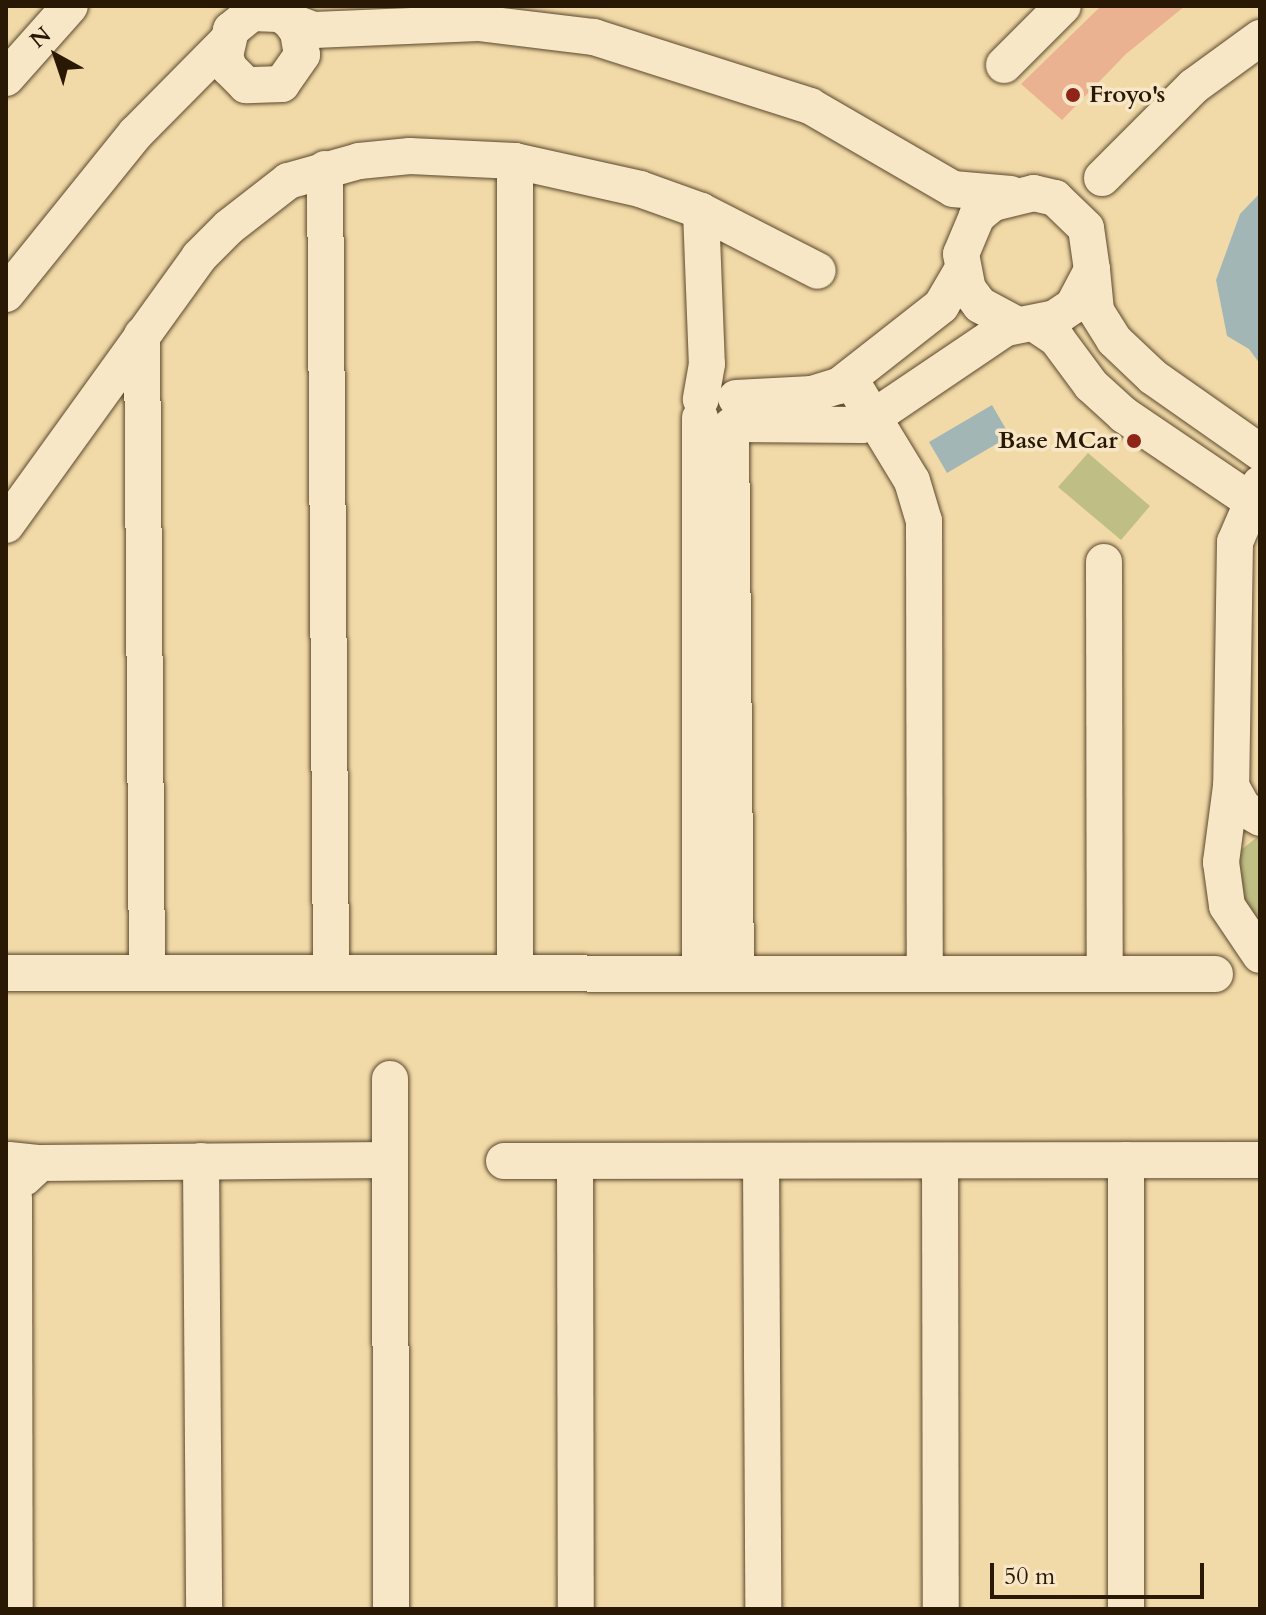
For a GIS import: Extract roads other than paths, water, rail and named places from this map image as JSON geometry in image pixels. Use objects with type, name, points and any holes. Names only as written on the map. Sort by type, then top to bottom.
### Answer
[{"type":"street","points":[[6,78],[70,6]]},
{"type":"street","points":[[1004,65],[1063,6]]},
{"type":"street","points":[[6,294],[136,133],[183,88],[226,26],[252,13],[279,14],[314,30],[478,23],[594,37],[810,106],[930,179],[968,193],[1023,194],[1083,188],[1102,178]]},
{"type":"street","points":[[279,14],[302,43],[298,67]]},
{"type":"street","points":[[226,26],[229,68],[246,85]]},
{"type":"street","points":[[183,88],[214,77],[271,88],[298,67],[317,45],[343,29]]},
{"type":"street","points":[[1260,38],[1183,96],[1102,178],[1093,194],[1092,259],[1096,311],[1114,340],[1153,377],[1260,452]]},
{"type":"street","points":[[6,525],[199,257],[238,218],[288,181],[325,169],[410,156],[515,161],[640,189],[701,211],[818,271]]},
{"type":"street","points":[[515,161],[515,973]]},
{"type":"street","points":[[325,169],[331,973]]},
{"type":"street","points":[[930,179],[953,211],[962,262],[980,305],[1057,339],[1091,385],[1124,415],[1257,498],[1235,542],[1245,748],[1231,786],[1222,885],[1237,924],[1260,955]]},
{"type":"street","points":[[1023,194],[1073,211],[1092,259],[1073,306],[1025,324],[876,420],[827,427],[722,410],[838,385],[941,306],[962,262],[977,216],[1023,194]]},
{"type":"street","points":[[700,973],[718,701],[722,410],[707,364],[701,211]]},
{"type":"street","points":[[142,335],[147,973]]},
{"type":"street","points":[[838,385],[876,420],[912,481],[924,521],[925,973]]},
{"type":"street","points":[[827,427],[838,385]]},
{"type":"street","points":[[1104,562],[1105,974]]},
{"type":"street","points":[[718,701],[736,973]]},
{"type":"street","points":[[1231,786],[1243,808],[1260,818]]},
{"type":"street","points":[[6,973],[1215,974]]},
{"type":"street","points":[[390,1079],[391,1609]]},
{"type":"street","points":[[15,1609],[14,1190],[201,1161],[388,1160]]},
{"type":"street","points":[[1126,1160],[1126,1609]]},
{"type":"street","points":[[504,1161],[1260,1160]]},
{"type":"street","points":[[201,1161],[204,1609]]},
{"type":"street","points":[[575,1161],[576,1609]]},
{"type":"street","points":[[761,1161],[763,1609]]},
{"type":"street","points":[[940,1161],[941,1609]]},
{"type":"place","name":"Froyo's","points":[[1073,95]]},
{"type":"place","name":"Base MCar","points":[[1134,441]]}]
